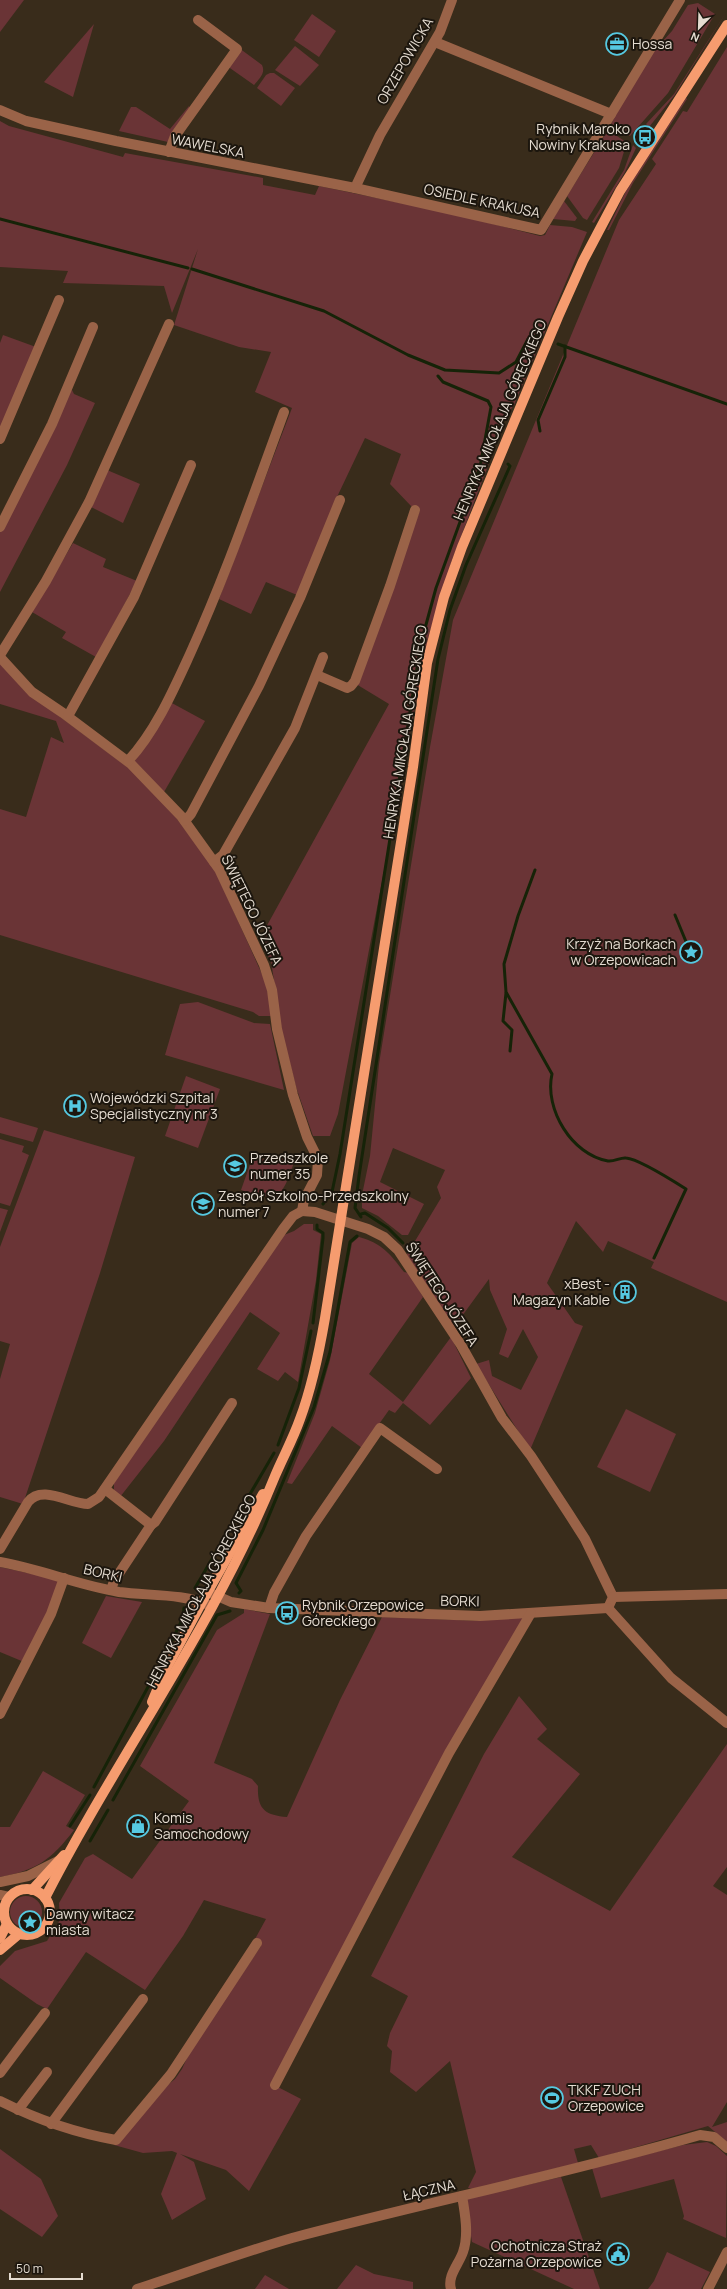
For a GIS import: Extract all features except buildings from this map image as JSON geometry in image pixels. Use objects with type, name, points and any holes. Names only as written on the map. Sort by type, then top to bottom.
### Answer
[{"type":"main road","name":"HENRYKA MIKOŁAJA GÓRECKIEGO","points":[[45,1898],[70,1848],[108,1788],[146,1718],[173,1679],[212,1606],[212,1594],[243,1526],[276,1474],[296,1428],[311,1384],[323,1329],[410,783],[424,681],[434,632],[448,585],[528,390],[588,250],[620,191],[727,25]]},
{"type":"main road","name":"HENRYKA MIKOŁAJA GÓRECKIEGO","points":[[146,1718],[166,1669],[202,1602],[212,1594]]},
{"type":"main road","name":"HENRYKA MIKOŁAJA GÓRECKIEGO","points":[[32,1890],[70,1848]]},
{"type":"main road","points":[[20,1890],[32,1890],[45,1898],[50,1912],[46,1925],[36,1934],[28,1936],[19,1934],[7,1924],[2,1909],[5,1896],[20,1890]]},
{"type":"main road","points":[[0,1938],[7,1924]]},
{"type":"main road","points":[[0,1950],[19,1934]]},
{"type":"street","name":"ORZEPOWICKA","points":[[355,188],[380,135],[435,42],[452,0]]},
{"type":"street","name":"OSIEDLE KRAKUSA","points":[[355,188],[541,230],[680,0]]},
{"type":"street","points":[[169,152],[175,136],[237,49],[198,20]]},
{"type":"street","points":[[435,42],[611,114]]},
{"type":"street","name":"WAWELSKA","points":[[0,110],[26,121],[169,152],[355,188]]},
{"type":"street","points":[[0,438],[59,300]]},
{"type":"street","points":[[0,656],[46,581],[89,502],[169,324]]},
{"type":"street","points":[[0,527],[52,424],[93,327]]},
{"type":"street","points":[[128,761],[147,737],[176,684],[207,618],[284,412]]},
{"type":"street","points":[[68,716],[134,597],[191,465]]},
{"type":"street","points":[[185,821],[191,814],[259,686],[300,598],[340,500]]},
{"type":"street","points":[[317,675],[347,688],[354,681],[390,586],[415,510]]},
{"type":"street","name":"ŚWIĘTEGO JÓZEFA","points":[[0,656],[26,688],[68,716],[128,761],[185,821],[214,862],[264,965],[272,990],[277,1029],[290,1084],[307,1137],[318,1159],[317,1175],[304,1200],[302,1211],[312,1212],[341,1220],[377,1232],[398,1250],[461,1345],[502,1418],[531,1456],[570,1514],[585,1539],[613,1597]]},
{"type":"street","points":[[214,862],[223,854],[295,728],[323,657]]},
{"type":"street","points":[[0,1549],[25,1506],[33,1496],[47,1495],[88,1504],[97,1500],[285,1227],[293,1216],[302,1211]]},
{"type":"street","points":[[111,1590],[114,1581],[151,1525],[167,1504],[232,1403]]},
{"type":"street","points":[[269,1608],[274,1594],[306,1536],[380,1428],[437,1468]]},
{"type":"street","points":[[105,1489],[151,1525]]},
{"type":"street","name":"BORKI","points":[[0,1562],[111,1590],[190,1599],[212,1606]]},
{"type":"street","points":[[0,1714],[51,1614],[64,1578]]},
{"type":"street","name":"BORKI","points":[[212,1594],[234,1602],[269,1608],[480,1616],[608,1608]]},
{"type":"street","points":[[727,1594],[613,1597],[608,1608],[670,1676],[727,1724]]},
{"type":"street","points":[[275,2085],[448,1753],[531,1613]]},
{"type":"street","points":[[0,1882],[28,1876],[58,1861]]},
{"type":"street","points":[[0,2101],[50,2124],[116,2140],[171,2074],[257,1943]]},
{"type":"street","points":[[50,2124],[143,1999]]},
{"type":"street","points":[[0,2073],[45,2013]]},
{"type":"street","points":[[18,2110],[47,2072]]},
{"type":"street","name":"ŁĄCZNA","points":[[137,2289],[292,2238],[700,2135],[714,2137],[727,2148]]},
{"type":"street","points":[[451,2289],[450,2280],[463,2253],[466,2241],[462,2196]]},
{"type":"street","points":[[708,2289],[727,2252]]},
{"type":"shaded area","points":[[0,0],[24,0],[0,32]]},
{"type":"shaded area","points":[[698,3],[715,14],[668,93],[630,136],[611,124],[637,76],[652,53],[672,31],[688,5]]},
{"type":"shaded area","points":[[727,11],[674,96],[649,127],[646,124],[674,94]]},
{"type":"shaded area","points":[[312,14],[336,31],[319,57],[294,40]]},
{"type":"shaded area","points":[[94,24],[73,97],[44,82]]},
{"type":"shaded area","points":[[295,46],[319,65],[300,86],[275,70]]},
{"type":"shaded area","points":[[727,47],[727,1302],[651,1268],[654,1262],[608,1241],[603,1252],[576,1221],[547,1283],[575,1323],[583,1326],[530,1450],[476,1364],[489,1360],[492,1376],[521,1390],[538,1357],[523,1329],[508,1358],[499,1354],[507,1329],[490,1290],[489,1279],[454,1327],[406,1256],[441,1198],[437,1187],[445,1170],[393,1148],[380,1182],[424,1204],[408,1235],[402,1235],[378,1216],[362,1208],[362,1195],[370,1156],[379,1064],[430,747],[453,620],[619,220],[656,164],[652,159],[683,111],[687,112]]},
{"type":"shaded area","points":[[239,48],[262,65],[263,73],[254,85],[227,66]]},
{"type":"shaded area","points":[[274,73],[295,88],[281,106],[257,88],[266,75]]},
{"type":"shaded area","points":[[686,98],[687,99],[633,183],[609,230],[607,230],[626,191]]},
{"type":"shaded area","points":[[189,106],[190,108],[168,142],[119,131],[131,107],[136,107],[170,129]]},
{"type":"shaded area","points":[[0,121],[9,126],[123,157],[125,153],[263,178],[263,185],[315,195],[319,186],[454,214],[540,236],[545,235],[550,225],[572,227],[587,232],[514,405],[497,428],[488,466],[452,560],[428,638],[338,1114],[330,1136],[313,1136],[296,1087],[282,1033],[271,961],[259,940],[389,704],[356,684],[420,510],[412,507],[390,484],[401,454],[365,438],[337,497],[297,595],[266,582],[251,614],[219,599],[292,408],[255,392],[271,352],[239,347],[174,325],[198,249],[172,313],[164,286],[63,283],[68,271],[0,267]]},
{"type":"shaded area","points":[[608,130],[626,142],[626,145],[619,168],[587,220],[583,218],[567,196]]},
{"type":"shaded area","points":[[633,145],[636,148],[625,172],[594,223],[592,222],[624,170]]},
{"type":"shaded area","points":[[564,201],[577,218],[575,221],[553,219]]},
{"type":"shaded area","points":[[3,335],[36,347],[0,430],[0,343]]},
{"type":"shaded area","points":[[72,390],[74,394],[95,403],[67,465],[0,592],[0,532],[67,392]]},
{"type":"shaded area","points":[[107,470],[140,484],[123,523],[91,507]]},
{"type":"shaded area","points":[[73,543],[106,559],[103,567],[137,581],[96,657],[62,638],[66,632],[32,612]]},
{"type":"shaded area","points":[[0,663],[24,690],[133,771],[166,804],[215,870],[266,983],[272,1016],[259,1016],[253,1012],[0,935],[0,809],[26,817],[51,737],[64,743],[56,721],[0,704]]},
{"type":"shaded area","points":[[170,702],[205,721],[164,792],[134,762]]},
{"type":"shaded area","points":[[198,1002],[254,1023],[270,1024],[284,1090],[165,1055],[180,1004]]},
{"type":"shaded area","points":[[186,1076],[220,1089],[198,1148],[165,1136]]},
{"type":"shaded area","points":[[0,1117],[38,1128],[33,1142],[0,1133]]},
{"type":"shaded area","points":[[44,1130],[135,1157],[100,1273],[23,1504],[0,1497],[0,1379],[10,1344],[0,1341],[0,1247]]},
{"type":"shaded area","points":[[0,1139],[24,1146],[22,1152],[29,1155],[10,1206],[0,1203]]},
{"type":"shaded area","points":[[253,1156],[266,1160],[278,1157],[294,1163],[290,1173],[282,1173],[280,1179],[287,1181],[275,1200],[254,1191],[253,1194],[241,1190]]},
{"type":"shaded area","points":[[0,1208],[8,1210],[0,1232]]},
{"type":"shaded area","points":[[304,1224],[313,1224],[313,1230],[321,1234],[316,1280],[298,1382],[285,1372],[278,1381],[257,1369],[280,1333],[250,1312],[164,1441],[120,1497],[114,1492],[114,1483],[284,1235],[294,1231]]},
{"type":"shaded area","points":[[359,1237],[374,1242],[385,1250],[404,1272],[409,1273],[423,1297],[369,1374],[403,1402],[451,1337],[471,1378],[430,1425],[403,1403],[395,1413],[389,1410],[362,1448],[332,1426],[292,1484],[287,1483],[315,1413],[330,1360],[352,1243]]},
{"type":"shaded area","points":[[626,1409],[676,1434],[650,1492],[597,1467]]},
{"type":"shaded area","points":[[0,1567],[60,1580],[49,1610],[24,1662],[0,1652]]},
{"type":"shaded area","points":[[106,1596],[142,1602],[111,1658],[82,1643]]},
{"type":"shaded area","points":[[244,1609],[270,1614],[214,1763],[252,1779],[258,1786],[259,1800],[264,1809],[273,1815],[287,1817],[340,1700],[382,1617],[481,1621],[483,1618],[525,1618],[274,2085],[301,2099],[249,2191],[226,2170],[180,2154],[194,2162],[206,2199],[172,2220],[161,2194],[177,2153],[172,2151],[143,2153],[114,2145],[164,2088],[175,2079],[182,2069],[192,2047],[261,1946],[260,1941],[255,1939],[266,1919],[204,1900],[183,1936],[145,1990],[86,1952],[47,2009],[37,2004],[0,1978],[0,1966],[15,1951],[47,1941],[60,1920],[59,1903],[85,1858],[93,1854],[132,1879],[189,1801],[140,1766],[217,1630],[244,1613]]},
{"type":"shaded area","points":[[519,1696],[547,1729],[537,1739],[580,1774],[512,1857],[610,1911],[727,1744],[727,1867],[713,1886],[727,1895],[727,2102],[712,2127],[727,2122],[727,2142],[708,2126],[599,2158],[591,2145],[574,2149],[578,2163],[474,2189],[468,2188],[476,2172],[450,2061],[416,2092],[390,2072],[392,2051],[387,2046],[390,2033],[408,1996],[371,1976],[484,1754]]},
{"type":"shaded area","points":[[43,1771],[85,1795],[66,1826],[74,1830],[58,1849],[42,1862],[24,1871],[0,1877],[0,1827],[10,1827]]},
{"type":"shaded area","points":[[26,1896],[32,1897],[39,1903],[42,1912],[41,1918],[35,1925],[26,1928],[20,1927],[13,1921],[10,1912],[11,1906],[17,1899]]},
{"type":"shaded area","points":[[707,2142],[716,2146],[727,2156],[726,2238],[683,2219],[684,2216],[674,2179],[601,2198],[592,2168],[683,2145]]},
{"type":"shaded area","points":[[0,2149],[41,2179],[58,2216],[42,2237],[0,2209]]},
{"type":"shaded area","points":[[561,2177],[600,2289],[574,2289],[472,2242],[465,2199]]},
{"type":"shaded area","points":[[667,2252],[710,2272],[701,2289],[648,2289],[654,2281]]},
{"type":"shaded area","points":[[356,2265],[374,2274],[413,2282],[413,2289],[337,2289]]},
{"type":"shaded area","points":[[265,2275],[289,2289],[255,2289]]},
{"type":"waterway","points":[[0,219],[188,268]]},
{"type":"waterway","points":[[192,269],[324,311],[408,355],[445,370],[499,373],[516,362],[528,339],[537,336]]},
{"type":"waterway","points":[[558,344],[727,404]]},
{"type":"waterway","points":[[540,431],[538,420],[565,357],[565,346]]},
{"type":"waterway","points":[[323,1204],[332,1192],[340,1154],[421,643],[436,588],[480,467],[491,407],[488,401],[443,382],[438,376]]},
{"type":"waterway","points":[[361,1217],[355,1208],[359,1176],[438,659],[450,610],[466,565],[510,466],[508,464]]},
{"type":"waterway","points":[[535,870],[518,916],[504,964],[506,992],[552,1074],[552,1102],[557,1115],[572,1140],[583,1150],[595,1157],[608,1161],[624,1158],[632,1159],[686,1189],[654,1258]]},
{"type":"waterway","points":[[675,915],[687,944]]},
{"type":"waterway","points":[[506,993],[503,1021],[512,1030],[510,1051]]},
{"type":"waterway","points":[[361,1214],[365,1213],[388,1228],[403,1243]]},
{"type":"waterway","points":[[313,1323],[323,1238],[323,1233],[317,1229],[317,1225]]},
{"type":"waterway","points":[[239,1593],[241,1591],[236,1583],[263,1530],[314,1407],[330,1352],[350,1242],[357,1236]]},
{"type":"waterway","points":[[278,1445],[299,1388],[311,1331]]},
{"type":"waterway","points":[[195,1588],[274,1453]]},
{"type":"waterway","points":[[94,1787],[162,1661],[183,1618],[184,1608]]},
{"type":"waterway","points":[[113,1800],[217,1615],[230,1611]]},
{"type":"waterway","points":[[70,1826],[90,1795]]},
{"type":"waterway","points":[[90,1841],[108,1810]]},
{"type":"place","name":"Hossa","points":[[617,44]]},
{"type":"place","name":"Rybnik Maroko Nowiny Krakusa","points":[[645,137]]},
{"type":"place","name":"Krzyż na Borkach w Orzepowicach","points":[[691,952]]},
{"type":"place","name":"Wojewódzki Szpital Specjalistyczny nr 3","points":[[75,1106]]},
{"type":"place","name":"Przedszkole numer 35","points":[[235,1166]]},
{"type":"place","name":"Zespół Szkolno-Przedszkolny numer 7","points":[[203,1204]]},
{"type":"place","name":"xBest - Magazyn Kable","points":[[625,1292]]},
{"type":"place","name":"Rybnik Orzepowice Góreckiego","points":[[287,1613]]},
{"type":"place","name":"Komis Samochodowy","points":[[138,1826]]},
{"type":"place","name":"Dawny witacz miasta","points":[[30,1922]]},
{"type":"place","name":"TKKF ZUCH Orzepowice","points":[[552,2098]]},
{"type":"place","name":"Ochotnicza Straż Pożarna Orzepowice","points":[[618,2254]]}]
